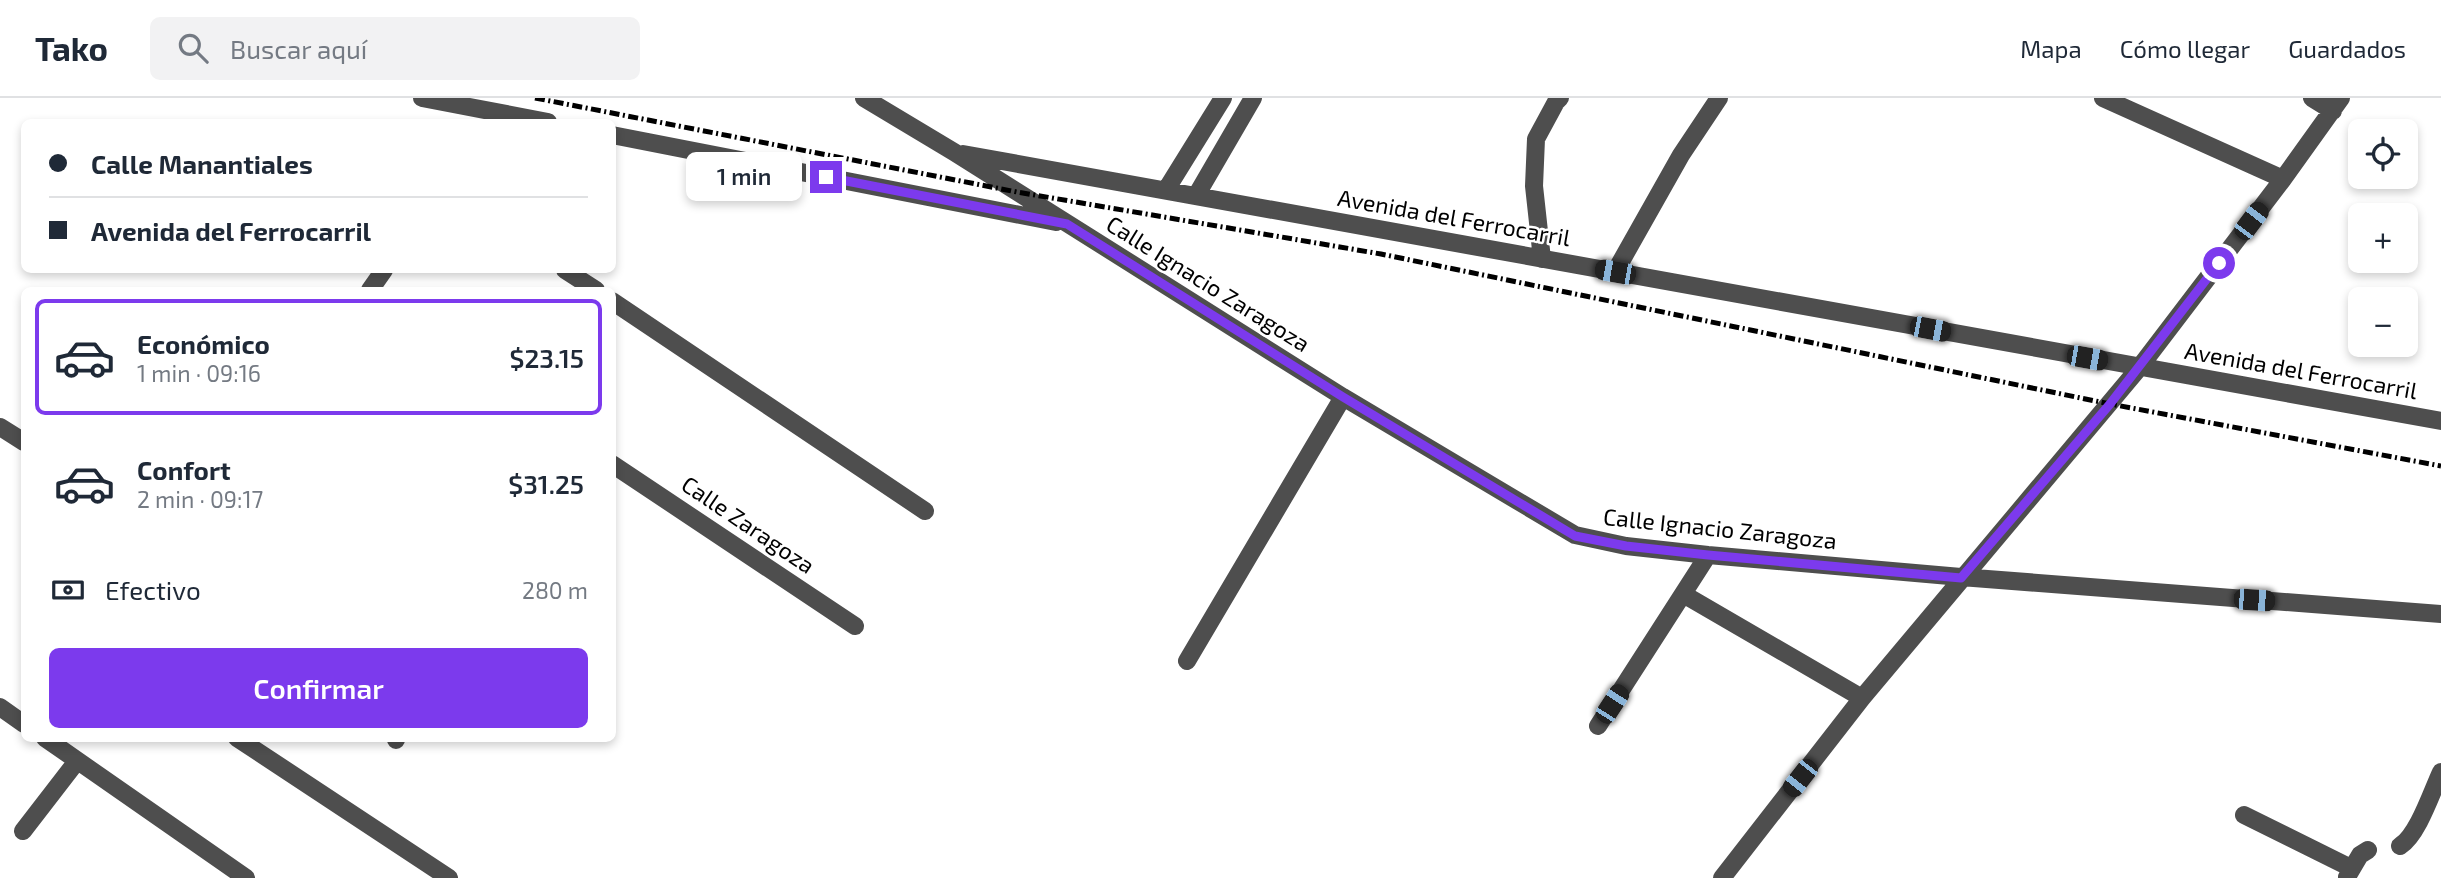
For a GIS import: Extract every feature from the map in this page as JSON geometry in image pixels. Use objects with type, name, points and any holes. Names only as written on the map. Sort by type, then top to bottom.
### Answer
[{"type":"street","points":[[422,98],[486,117],[511,119]]},
{"type":"street","name":"Calle Ignacio Zaragoza","points":[[864,98],[1343,397],[1575,536],[1626,546],[1708,555],[1961,578],[2441,614]]},
{"type":"street","points":[[1166,190],[1223,98]]},
{"type":"street","points":[[1196,196],[1253,98]]},
{"type":"street","points":[[1542,259],[1534,186],[1536,139],[1560,98]]},
{"type":"street","points":[[1615,272],[1681,155],[1719,98]]},
{"type":"street","points":[[2103,98],[2283,179]]},
{"type":"street","points":[[1722,878],[1862,698],[2139,368],[2283,179],[2337,104],[2312,98]]},
{"type":"street","points":[[616,136],[1067,224]]},
{"type":"street","name":"Avenida del Ferrocarril","points":[[954,152],[2441,421]]},
{"type":"street","points":[[570,273],[591,287]]},
{"type":"street","points":[[616,304],[925,511]]},
{"type":"street","points":[[1187,661],[1343,397]]},
{"type":"street","points":[[0,427],[21,440]]},
{"type":"street","name":"Calle Zaragoza","points":[[616,467],[855,626]]},
{"type":"street","points":[[1598,726],[1708,555]]},
{"type":"street","points":[[1683,594],[1862,698]]},
{"type":"street","points":[[0,707],[21,722]]},
{"type":"street","points":[[51,742],[246,878]]},
{"type":"street","points":[[243,742],[449,878]]},
{"type":"street","points":[[23,831],[77,761]]},
{"type":"street","points":[[2400,846],[2407,842],[2413,832],[2441,772]]},
{"type":"street","points":[[2244,815],[2349,873],[2360,855],[2368,850]]},
{"type":"railway","points":[[535,98],[1017,192],[1381,254],[2110,404],[2441,466]]},
{"type":"route","points":[[826,177],[1067,224],[1343,397],[1575,536],[1626,546],[1708,555],[1961,578],[2110,404],[2219,263]]}]
